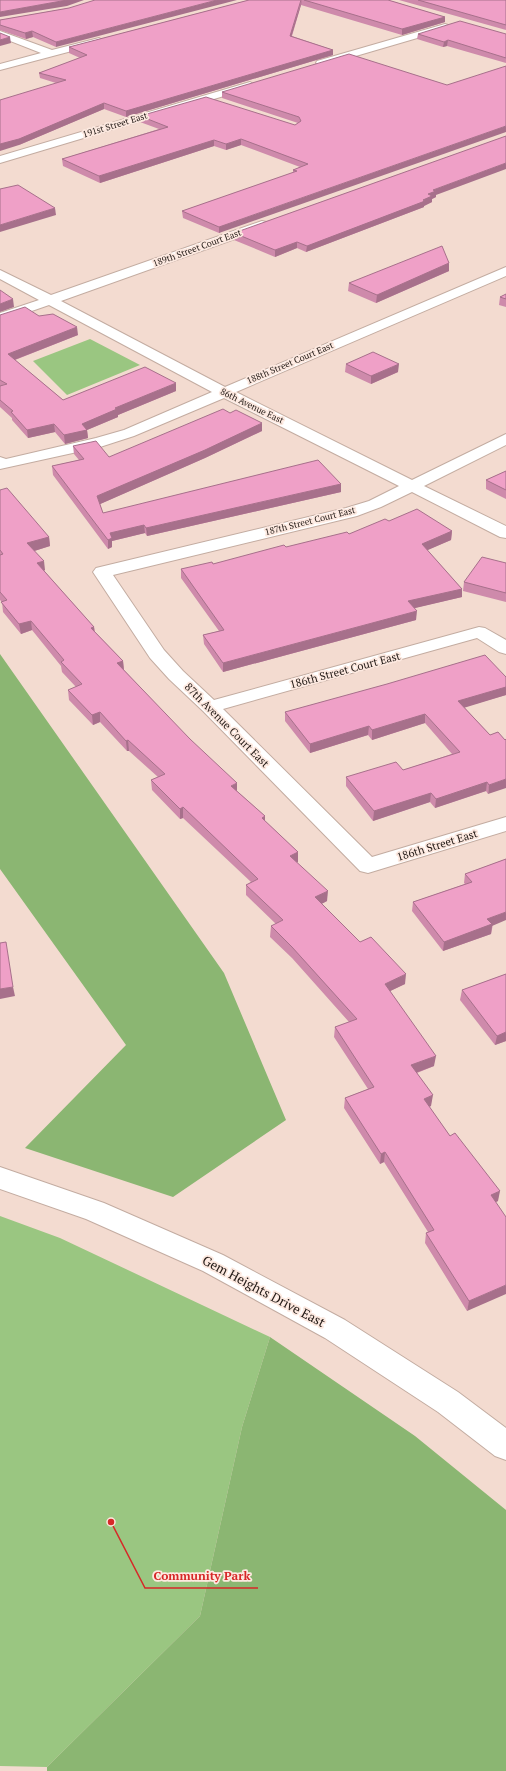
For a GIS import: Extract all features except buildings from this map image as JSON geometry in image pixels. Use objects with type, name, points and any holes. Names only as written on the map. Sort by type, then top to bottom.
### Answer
[{"type":"street","points":[[309,67],[450,21]]},
{"type":"street","points":[[0,34],[50,53]]},
{"type":"street","points":[[0,67],[110,38]]},
{"type":"street","name":"191st Street East","points":[[0,160],[258,82]]},
{"type":"street","points":[[206,98],[226,105]]},
{"type":"street","name":"189th Street Court East","points":[[0,318],[273,221]]},
{"type":"street","name":"188th Street Court East","points":[[1,464],[100,442],[129,433],[506,271]]},
{"type":"street","name":"86th Avenue East","points":[[0,274],[224,392],[506,533]]},
{"type":"street","name":"187th Street Court East","points":[[102,572],[351,512],[375,504],[414,486],[506,439]]},
{"type":"street","name":"87th Avenue Court East","points":[[102,572],[157,654],[176,675],[210,707],[368,866]]},
{"type":"street","name":"186th Street Court East","points":[[210,707],[479,632],[506,648]]},
{"type":"street","name":"186th Street East","points":[[368,866],[506,824]]},
{"type":"street","name":"Gem Heights Drive East","points":[[0,1178],[95,1211],[213,1263],[335,1329],[448,1402],[506,1446]]},
{"type":"green space","points":[[90,339],[140,365],[67,395],[33,361]]},
{"type":"green space","points":[[0,654],[224,973],[286,1120],[173,1197],[25,1148],[126,1045],[0,869]]},
{"type":"green space","points":[[0,1216],[60,1238],[270,1337],[242,1427],[200,1616],[47,1767],[0,1766]]},
{"type":"green space","points":[[270,1337],[415,1436],[506,1510],[506,1771],[47,1771],[47,1767],[200,1616],[242,1427]]},
{"type":"place","name":"Community Park","points":[[111,1522]]}]
